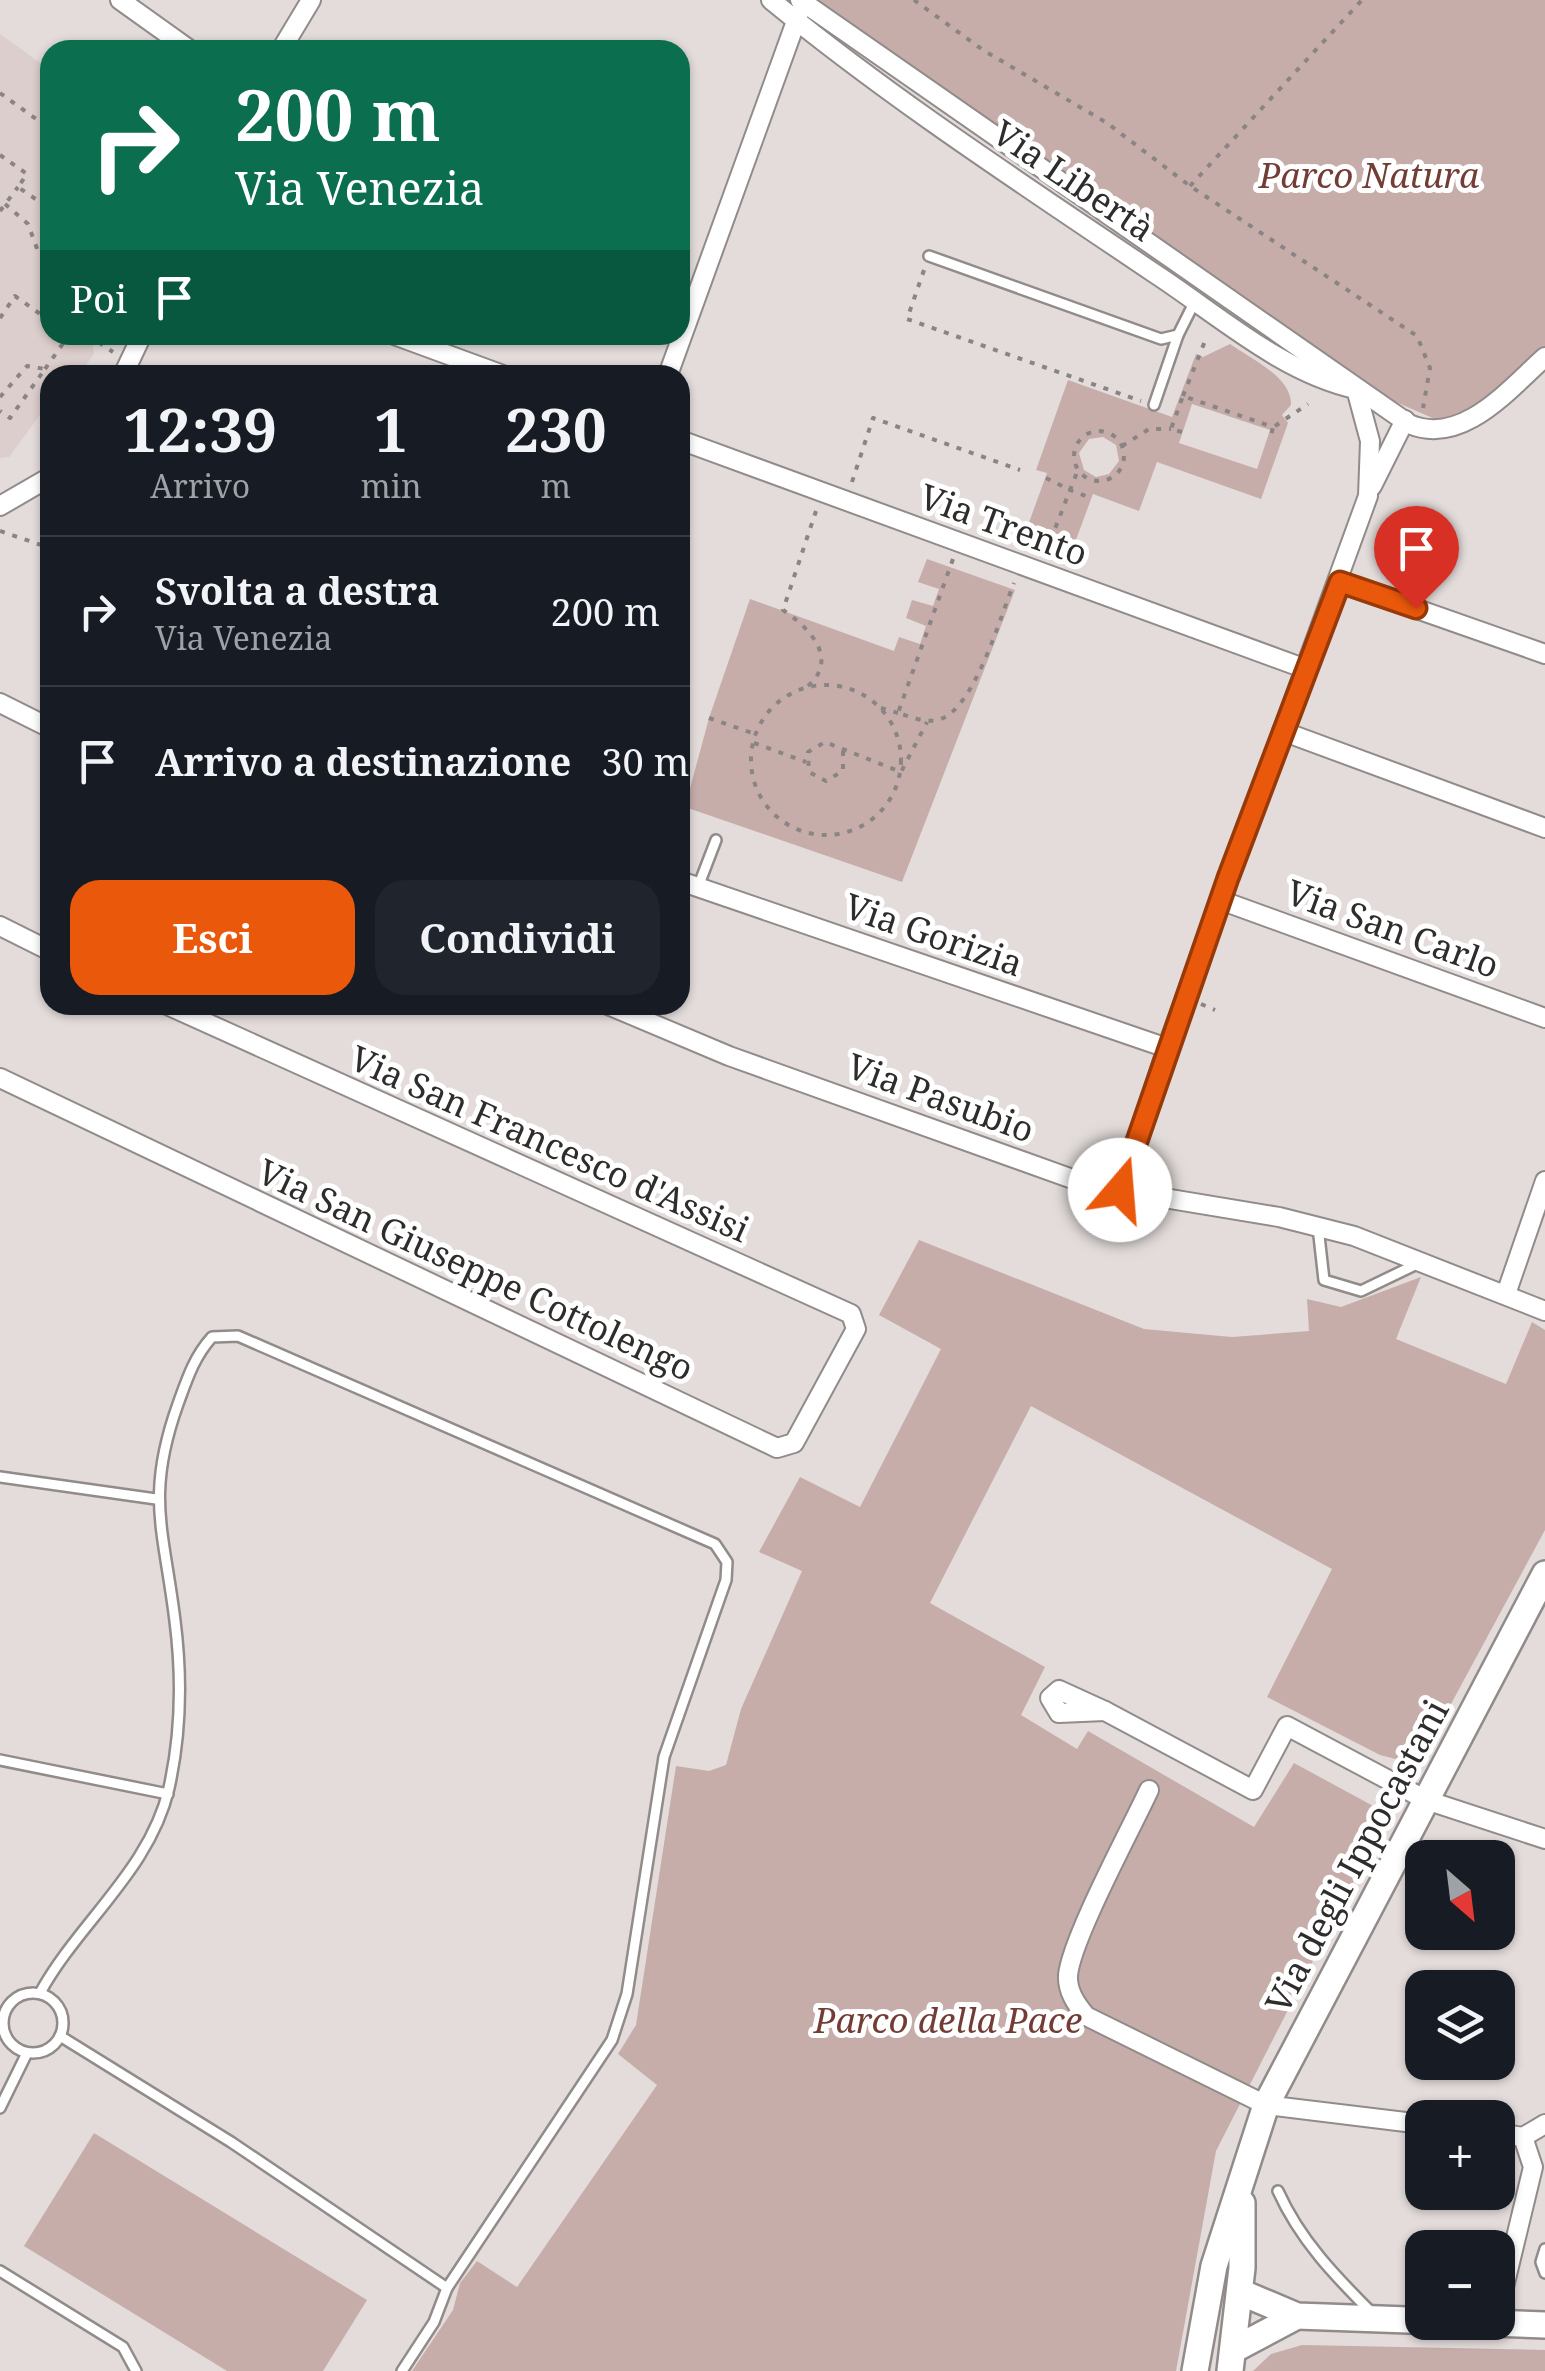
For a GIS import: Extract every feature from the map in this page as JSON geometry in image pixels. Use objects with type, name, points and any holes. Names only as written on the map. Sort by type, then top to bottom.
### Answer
[{"type":"street","points":[[120,0],[176,40]]},
{"type":"street","points":[[286,40],[311,0]]},
{"type":"street","name":"Via Libertà","points":[[771,0],[800,8],[1406,420],[1436,430],[1459,426],[1545,357]]},
{"type":"street","points":[[690,314],[800,8]]},
{"type":"street","name":"Via Libertà","points":[[800,8],[907,108],[1318,381],[1356,389]]},
{"type":"street","points":[[421,345],[475,365]]},
{"type":"street","points":[[1356,389],[1370,441],[1368,496]]},
{"type":"street","points":[[1120,1190],[1167,1048],[1340,582],[1368,496],[1406,420]]},
{"type":"street","name":"Via Trento","points":[[690,444],[1306,669]]},
{"type":"street","points":[[0,506],[40,483]]},
{"type":"street","points":[[1340,582],[1545,654]]},
{"type":"street","points":[[0,703],[40,722]]},
{"type":"street","points":[[1282,730],[1545,828]]},
{"type":"street","name":"Via Gorizia","points":[[690,884],[1167,1048]]},
{"type":"street","name":"Via San Carlo","points":[[1220,900],[1545,1018]]},
{"type":"street","points":[[0,926],[40,946]]},
{"type":"street","name":"Via San Francesco d'Assisi","points":[[189,1015],[852,1314]]},
{"type":"street","name":"Via Pasubio","points":[[632,1015],[729,1056],[1092,1186],[1318,1227],[1423,1261],[1545,1311]]},
{"type":"street","name":"Via San Giuseppe Cottolengo","points":[[0,1078],[777,1448],[794,1443],[856,1329],[852,1314]]},
{"type":"street","points":[[1506,1294],[1545,1182]]},
{"type":"street","name":"Via degli Ippocastani","points":[[1196,2371],[1214,2266],[1266,2105],[1545,1574]]},
{"type":"street","points":[[1105,1711],[1253,1790],[1287,1726],[1426,1800],[1545,1839]]},
{"type":"street","points":[[1148,1790],[1074,1953],[1068,1986],[1086,2016],[1266,2105],[1405,2122]]},
{"type":"street","points":[[1515,2136],[1523,2137],[1545,2124]]},
{"type":"street","points":[[1515,2252],[1539,2165],[1523,2137]]},
{"type":"street","points":[[1231,2360],[1240,2292],[1242,2178]]},
{"type":"street","points":[[1231,2360],[1206,2312],[1240,2292]]},
{"type":"street","points":[[1240,2292],[1297,2316],[1405,2322]]},
{"type":"street","points":[[1231,2360],[1297,2316]]},
{"type":"street","points":[[1515,2322],[1545,2325]]},
{"type":"lane","points":[[929,256],[1162,338],[1178,335]]},
{"type":"lane","points":[[1154,405],[1178,335],[1206,281]]},
{"type":"lane","points":[[690,882],[716,840]]},
{"type":"lane","points":[[1318,1227],[1324,1280],[1361,1291],[1423,1261]]},
{"type":"lane","points":[[40,1993],[132,1869],[151,1837],[168,1794],[180,1702],[176,1624],[156,1498],[163,1444],[196,1354],[212,1337],[238,1336],[715,1544],[727,1562],[726,1580],[664,1757],[627,1994],[612,2040],[447,2288],[434,2322],[402,2371]]},
{"type":"lane","points":[[0,1477],[156,1498]]},
{"type":"lane","points":[[0,1760],[168,1794]]},
{"type":"lane","points":[[40,1993],[58,2006],[63,2024],[60,2036],[45,2050],[27,2053],[10,2043],[2,2027],[5,2002],[40,1993]]},
{"type":"lane","points":[[60,2036],[231,2142],[447,2288]]},
{"type":"lane","points":[[0,2108],[27,2053]]},
{"type":"lane","points":[[1278,2191],[1292,2222],[1314,2251],[1382,2322]]},
{"type":"lane","points":[[1545,2249],[1541,2265],[1545,2273]]},
{"type":"lane","points":[[0,2271],[123,2348],[136,2371]]},
{"type":"path","points":[[914,0],[984,50],[1107,123],[1190,186],[1417,336],[1430,368],[1424,400]]},
{"type":"path","points":[[1190,186],[1362,0]]},
{"type":"path","points":[[0,93],[40,122]]},
{"type":"path","points":[[0,155],[27,174],[0,211]]},
{"type":"path","points":[[18,186],[40,202]]},
{"type":"path","points":[[5,204],[28,224],[40,254]]},
{"type":"path","points":[[929,256],[907,318],[1154,405]]},
{"type":"path","points":[[0,318],[15,296],[40,314]]},
{"type":"path","points":[[1171,429],[1216,314]]},
{"type":"path","points":[[99,345],[122,365]]},
{"type":"path","points":[[0,398],[27,366],[40,370]]},
{"type":"path","points":[[0,411],[10,418],[40,377]]},
{"type":"path","points":[[1183,396],[1274,427]]},
{"type":"path","points":[[1271,436],[1274,427],[1308,404]]},
{"type":"path","points":[[846,500],[873,418],[1020,470]]},
{"type":"path","points":[[1122,446],[1149,429],[1182,432]]},
{"type":"path","points":[[804,688],[845,687],[881,708],[927,721],[941,719],[962,704],[1070,490],[1078,470],[1075,448],[1084,436],[1108,432],[1122,446],[1124,462],[1113,478],[1096,482],[1078,470]]},
{"type":"path","points":[[1046,478],[1091,498]]},
{"type":"path","points":[[822,493],[783,610],[810,629],[819,645],[820,663],[814,682],[774,706],[756,734],[753,780],[760,797],[786,824],[802,832],[840,835],[874,820],[887,806],[927,721]]},
{"type":"path","points":[[0,531],[40,545]]},
{"type":"path","points":[[898,713],[959,542]]},
{"type":"path","points":[[881,708],[898,738],[901,772]]},
{"type":"path","points":[[710,718],[756,734]]},
{"type":"path","points":[[753,742],[806,762],[816,778],[826,781],[843,771],[843,751]]},
{"type":"path","points":[[806,762],[816,744],[835,744],[843,751],[901,772]]},
{"type":"path","points":[[1198,1004],[1215,1010]]},
{"type":"shaded area","points":[[0,34],[40,63],[40,345],[92,345],[94,354],[86,365],[40,365],[40,416],[9,457],[0,458]]},
{"type":"green space","name":"Parco Natura","points":[[811,0],[1545,0],[1545,346],[1466,414],[1437,420],[1380,395]]},
{"type":"green space","points":[[1230,344],[1278,377],[1290,395],[1291,405],[1282,415],[1288,423],[1261,499],[1157,462],[1139,511],[1093,494],[1074,545],[1027,528],[1047,473],[1036,470],[1068,380],[1172,417],[1196,354],[1203,357]],"holes":[[[1192,404],[1270,430],[1257,469],[1179,443]],[[1103,437],[1116,445],[1119,461],[1109,474],[1096,477],[1084,470],[1079,453],[1089,439]]]},
{"type":"green space","points":[[927,559],[1015,590],[902,882],[690,809],[690,788],[709,718],[750,599],[894,651],[899,637],[920,644],[926,626],[906,618],[912,600],[933,606],[939,589],[918,582]]},
{"type":"green space","name":"Parco della Pace","points":[[919,1240],[1144,1329],[1232,1337],[1309,1331],[1307,1299],[1341,1307],[1421,1277],[1396,1339],[1506,1384],[1532,1322],[1545,1330],[1545,1530],[1418,1765],[1380,1755],[1267,1697],[1332,1569],[1031,1406],[930,1603],[1045,1667],[1021,1715],[1077,1749],[1088,1731],[1254,1827],[1294,1763],[1388,1814],[1216,2151],[1176,2371],[412,2371],[453,2310],[460,2283],[477,2261],[517,2287],[657,2085],[618,2054],[636,2025],[676,1766],[709,1771],[726,1765],[741,1709],[802,1571],[759,1552],[800,1477],[860,1507],[941,1349],[879,1315]]},
{"type":"green space","points":[[94,2133],[367,2300],[323,2371],[227,2371],[24,2246]]},
{"type":"green space","points":[[1302,2345],[1545,2350],[1545,2371],[1253,2371],[1271,2354]]},
{"type":"route","points":[[1120,1190],[1228,878],[1340,582],[1416,608]]}]
